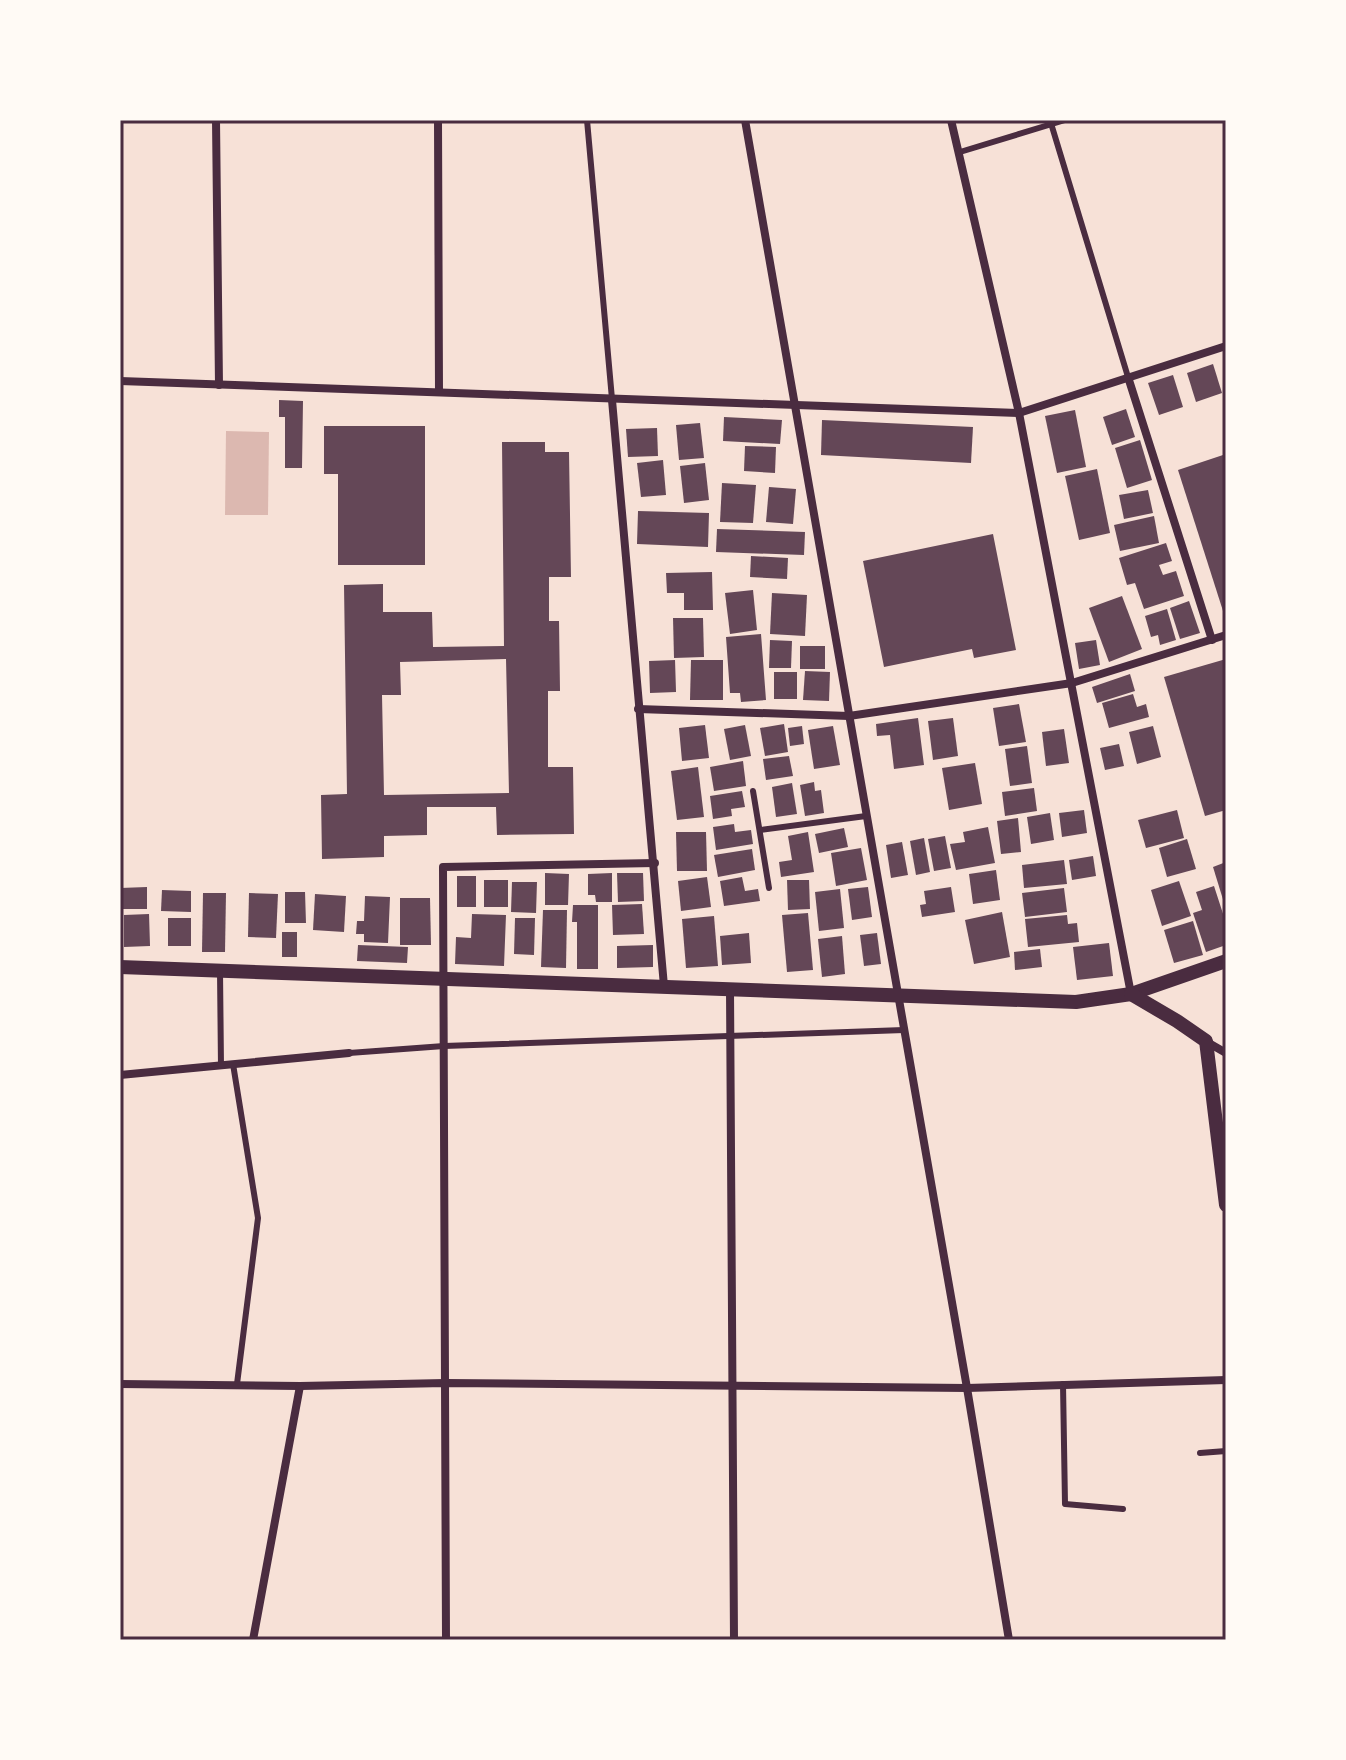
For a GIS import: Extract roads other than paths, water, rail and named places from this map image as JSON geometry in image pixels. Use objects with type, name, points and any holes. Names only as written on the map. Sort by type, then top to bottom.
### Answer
[{"type":"street","points":[[216,120],[219,385]]},
{"type":"street","points":[[438,120],[439,392]]},
{"type":"street","points":[[745,120],[1009,1640]]},
{"type":"street","points":[[951,120],[1019,413],[1131,994],[1226,1053]]},
{"type":"street","points":[[120,381],[1019,413],[1226,346]]},
{"type":"street","points":[[1128,377],[1212,640]]},
{"type":"street","points":[[612,400],[664,986]]},
{"type":"street","points":[[638,709],[849,716],[1072,683],[1226,635]]},
{"type":"street","points":[[446,1640],[443,867],[655,863]]},
{"type":"street","points":[[120,967],[1076,1002],[1131,994],[1226,961]]},
{"type":"street","points":[[730,988],[734,1640]]},
{"type":"street","points":[[1206,1041],[1226,1205]]},
{"type":"street","points":[[120,1075],[349,1053]]},
{"type":"street","points":[[120,1384],[300,1386],[445,1383],[967,1388],[1226,1380]]},
{"type":"street","points":[[253,1640],[300,1386]]},
{"type":"lane","points":[[587,120],[612,400]]},
{"type":"lane","points":[[960,152],[1065,120]]},
{"type":"lane","points":[[1051,122],[1128,377]]},
{"type":"lane","points":[[753,791],[769,888]]},
{"type":"lane","points":[[760,830],[866,816]]},
{"type":"lane","points":[[220,971],[221,1066]]},
{"type":"lane","points":[[349,1053],[444,1046],[904,1030]]},
{"type":"lane","points":[[233,1064],[258,1218],[237,1384]]},
{"type":"lane","points":[[1063,1384],[1065,1504],[1123,1509]]},
{"type":"lane","points":[[1200,1453],[1226,1451]]}]
